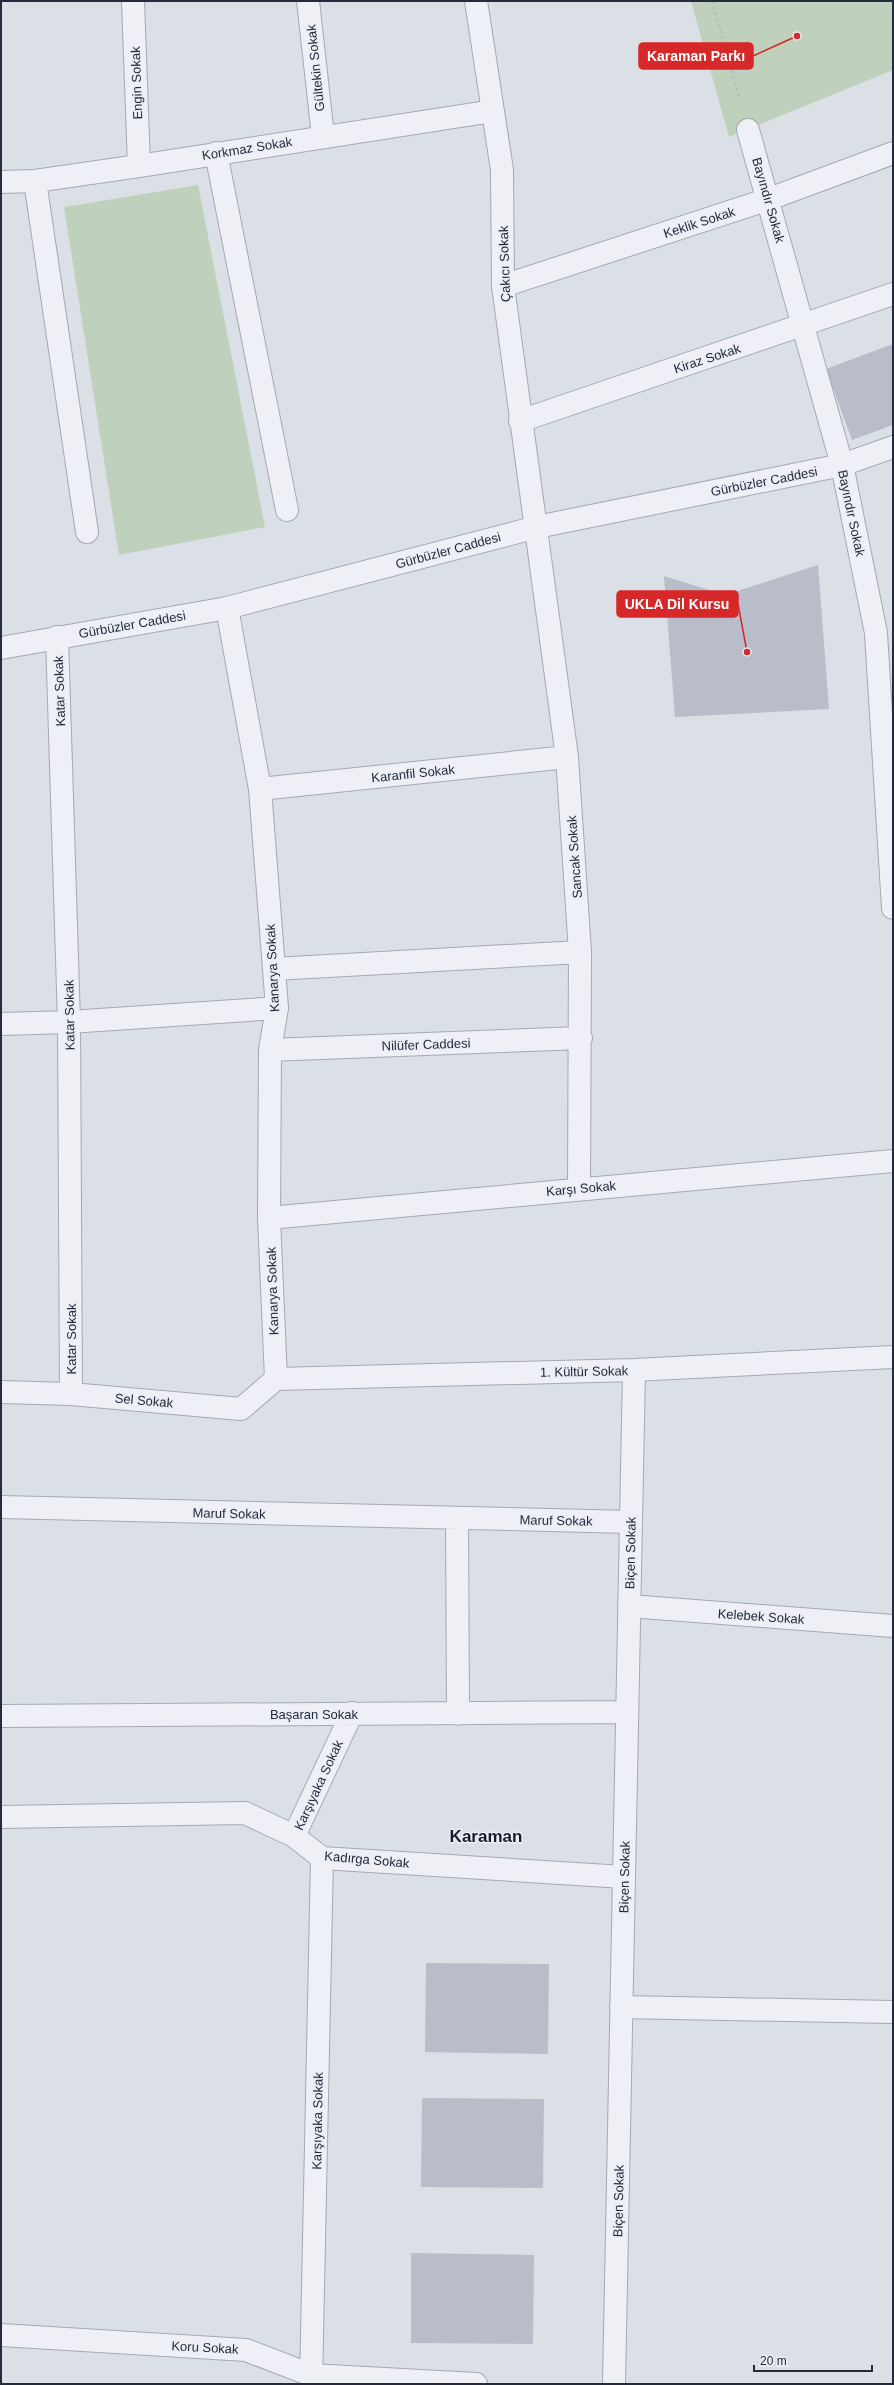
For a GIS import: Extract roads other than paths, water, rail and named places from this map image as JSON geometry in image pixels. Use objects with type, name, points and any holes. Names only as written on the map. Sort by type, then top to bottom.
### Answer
[{"type":"street","name":"Engin Sokak","points":[[133,1],[139,166]]},
{"type":"street","name":"Gültekin Sokak","points":[[308,1],[323,136]]},
{"type":"street","name":"Çakıcı Sokak","points":[[476,1],[502,170],[503,286],[520,420],[537,527]]},
{"type":"street","name":"Korkmaz Sokak","points":[[1,182],[35,181],[139,166],[323,136],[493,111]]},
{"type":"street","name":"Bayındır Sokak","points":[[748,130],[769,199],[842,465],[876,633],[893,908]]},
{"type":"street","points":[[216,153],[287,510]]},
{"type":"street","name":"Keklik Sokak","points":[[503,286],[769,199],[893,153]]},
{"type":"street","points":[[35,181],[87,532]]},
{"type":"street","name":"Kiraz Sokak","points":[[520,420],[804,326],[893,294]]},
{"type":"street","name":"Gürbüzler Caddesi","points":[[1,648],[226,608],[537,527],[842,465],[893,447]]},
{"type":"street","name":"Sancak Sokak","points":[[537,527],[567,757],[580,952],[581,1038],[579,1188]]},
{"type":"street","name":"Kanarya Sokak","points":[[226,608],[260,789],[277,1008],[270,1050],[269,1218],[276,1379]]},
{"type":"street","name":"Katar Sokak","points":[[57,637],[69,1022],[71,1394]]},
{"type":"street","name":"Karanfil Sokak","points":[[260,789],[567,757]]},
{"type":"street","points":[[274,969],[580,952]]},
{"type":"street","points":[[1,1024],[69,1022],[277,1008]]},
{"type":"street","name":"Nilüfer Caddesi","points":[[270,1050],[581,1038]]},
{"type":"street","name":"Karşı Sokak","points":[[269,1218],[579,1188],[893,1161]]},
{"type":"street","name":"1. Kültür Sokak","points":[[276,1379],[634,1370],[893,1357]]},
{"type":"street","name":"Biçen Sokak","points":[[614,2384],[634,1370]]},
{"type":"street","name":"Sel Sokak","points":[[1,1392],[71,1394],[241,1409],[276,1379]]},
{"type":"street","name":"Maruf Sokak","points":[[1,1508],[631,1522]]},
{"type":"street","points":[[457,1518],[458,1714]]},
{"type":"street","name":"Kelebek Sokak","points":[[629,1606],[893,1626]]},
{"type":"street","name":"Başaran Sokak","points":[[1,1716],[627,1712]]},
{"type":"street","name":"Karşıyaka Sokak","points":[[294,1836],[352,1713]]},
{"type":"street","name":"Kadırga Sokak","points":[[1,1817],[245,1813],[294,1836],[322,1858],[624,1877]]},
{"type":"street","name":"Karşıyaka Sokak","points":[[311,2380],[322,1858]]},
{"type":"street","points":[[622,2007],[893,2012]]},
{"type":"street","name":"Koru Sokak","points":[[1,2335],[246,2350],[311,2380],[476,2384]]},
{"type":"place","name":"Karaman Parkı","points":[[797,36]]},
{"type":"place","name":"UKLA Dil Kursu","points":[[747,652]]},
{"type":"district","name":"Karaman","points":[[486,1836]]}]
